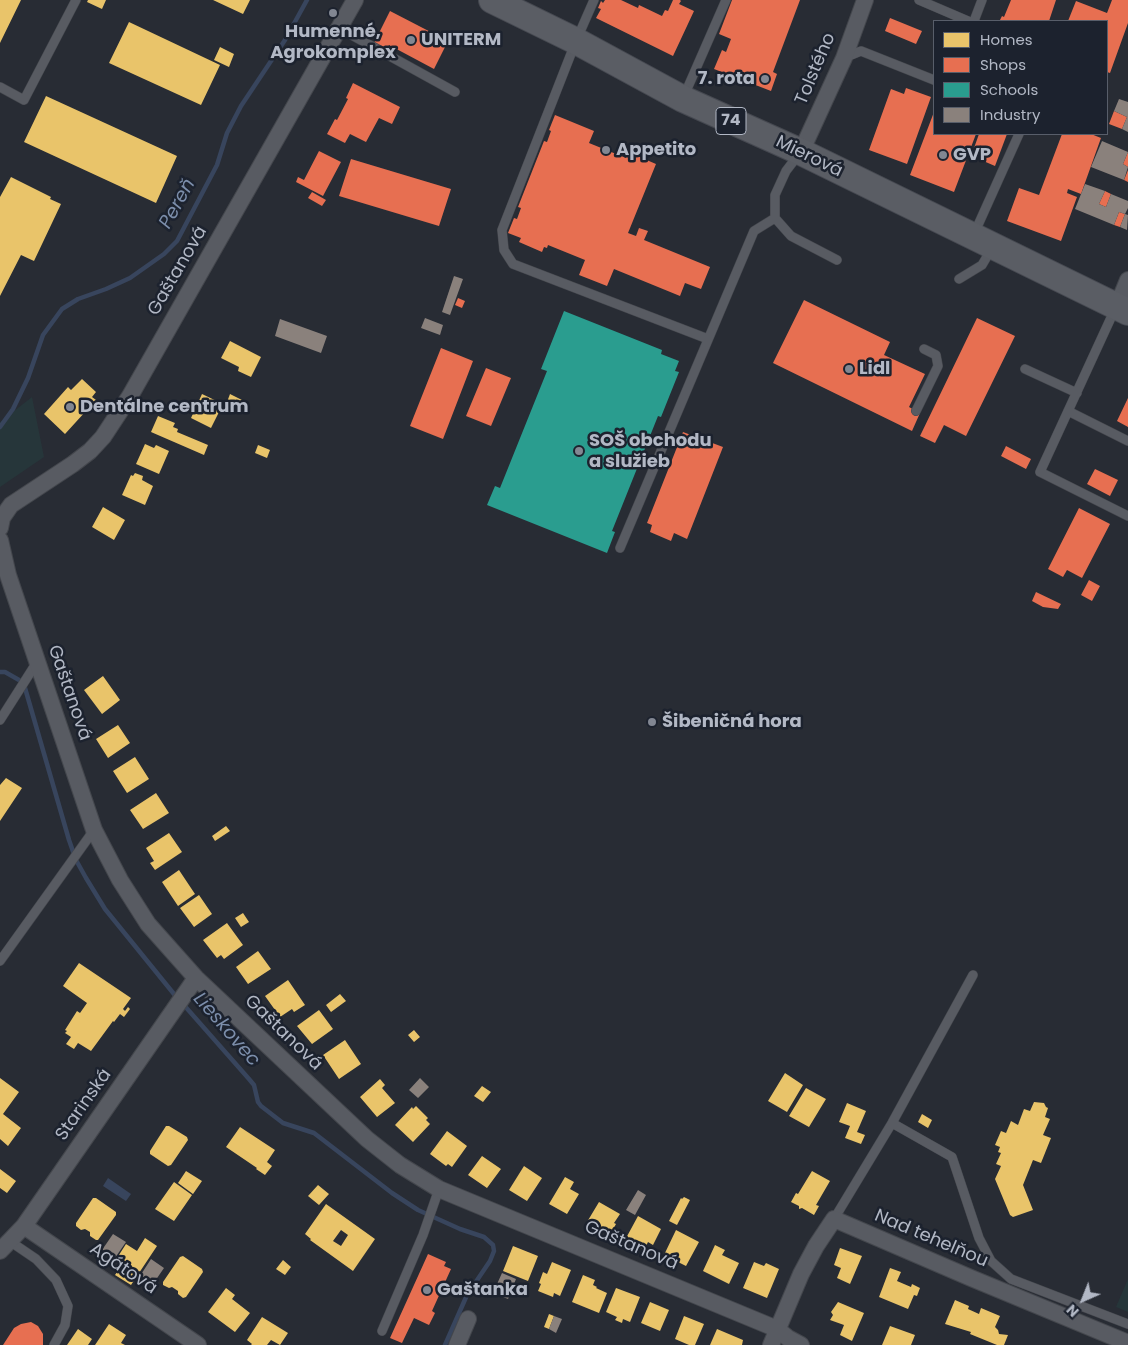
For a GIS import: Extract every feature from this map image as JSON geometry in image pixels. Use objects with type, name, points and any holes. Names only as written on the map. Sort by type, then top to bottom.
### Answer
[{"type":"main road","name":"Mierová","points":[[492,0],[576,41],[683,99],[801,152],[1122,309]]},
{"type":"street","name":"Gaštanová","points":[[0,528],[2,518],[11,505],[73,464],[90,451],[103,437],[130,396],[354,0]]},
{"type":"street","name":"Tolstého","points":[[801,152],[844,58],[865,0]]},
{"type":"street","points":[[1122,309],[1128,280]]},
{"type":"street","name":"Gaštanová","points":[[0,540],[8,575],[94,830],[120,880],[148,924],[196,978],[368,1139],[400,1164],[439,1189],[778,1329],[788,1338],[801,1345]]},
{"type":"street","name":"Starinská","points":[[3,1248],[24,1226],[196,978]]},
{"type":"street","points":[[770,1345],[801,1274],[816,1246],[834,1219]]},
{"type":"street","name":"Nad tehelňou","points":[[834,1219],[1128,1343]]},
{"type":"street","name":"Agátová","points":[[24,1226],[198,1345]]},
{"type":"street","points":[[460,1344],[468,1319]]},
{"type":"lane","points":[[0,87],[24,100],[76,0]]},
{"type":"lane","points":[[594,0],[502,230],[504,250],[513,264],[708,338]]},
{"type":"lane","points":[[683,99],[726,0]]},
{"type":"lane","points":[[918,0],[966,20]]},
{"type":"lane","points":[[974,20],[982,0]]},
{"type":"lane","points":[[339,28],[455,92]]},
{"type":"lane","points":[[844,58],[861,51],[933,80]]},
{"type":"lane","points":[[959,279],[982,265],[983,241],[1018,135]]},
{"type":"lane","points":[[801,152],[786,171],[775,195],[775,218],[790,236],[837,260]]},
{"type":"lane","points":[[620,548],[754,231],[775,218]]},
{"type":"lane","points":[[1122,309],[1077,393],[1040,472],[1128,516]]},
{"type":"lane","points":[[916,411],[938,366],[936,355],[924,349]]},
{"type":"lane","points":[[1025,369],[1077,393]]},
{"type":"lane","points":[[1068,411],[1128,441]]},
{"type":"lane","points":[[0,720],[37,662]]},
{"type":"lane","points":[[0,961],[94,830]]},
{"type":"lane","points":[[834,1219],[892,1123],[973,975]]},
{"type":"lane","points":[[892,1123],[952,1156],[979,1238],[991,1261],[1011,1279],[1128,1324]]},
{"type":"lane","points":[[382,1331],[439,1189]]},
{"type":"lane","points":[[3,1248],[36,1260],[56,1280],[68,1306],[66,1325],[54,1345]]},
{"type":"shaded area","points":[[32,397],[44,457],[0,487],[0,422]]},
{"type":"shaded area","points":[[1128,1279],[1128,1312],[1116,1307]]},
{"type":"water","points":[[108,1178],[131,1194],[126,1201],[103,1186]]},
{"type":"building: Homes","points":[[0,0],[21,0],[0,43]]},
{"type":"building: Homes","points":[[88,0],[106,0],[102,9],[87,2]]},
{"type":"building: Homes","points":[[213,0],[250,0],[243,14]]},
{"type":"building: Homes","points":[[129,22],[220,65],[201,105],[109,63]]},
{"type":"building: Homes","points":[[220,47],[234,54],[229,67],[214,60]]},
{"type":"building: Homes","points":[[46,96],[177,156],[156,203],[24,142]]},
{"type":"building: Homes","points":[[11,177],[61,204],[34,261],[21,255],[0,296],[0,197]]},
{"type":"building: Homes","points":[[230,341],[261,357],[251,377],[238,371],[239,367],[221,358]]},
{"type":"building: Homes","name":"Dentálne centrum","points":[[82,379],[96,392],[92,397],[96,400],[65,434],[44,414],[68,387],[71,390]]},
{"type":"building: Homes","points":[[202,394],[223,404],[211,428],[191,418]]},
{"type":"building: Homes","points":[[230,394],[242,400],[238,407],[227,402]]},
{"type":"building: Homes","points":[[158,416],[175,423],[173,427],[178,429],[177,432],[208,445],[204,455],[151,432]]},
{"type":"building: Homes","points":[[145,444],[154,448],[156,445],[169,451],[159,474],[136,464]]},
{"type":"building: Homes","points":[[258,445],[270,450],[267,458],[255,453]]},
{"type":"building: Homes","points":[[135,473],[143,476],[142,480],[153,486],[145,505],[122,495],[131,475],[133,476]]},
{"type":"building: Homes","points":[[103,507],[125,520],[114,540],[92,527]]},
{"type":"building: Homes","points":[[103,676],[120,700],[102,714],[84,690]]},
{"type":"building: Homes","points":[[118,725],[130,743],[108,758],[96,739]]},
{"type":"building: Homes","points":[[135,757],[149,779],[127,793],[113,771]]},
{"type":"building: Homes","points":[[6,778],[22,788],[0,821],[0,785]]},
{"type":"building: Homes","points":[[156,793],[169,813],[143,829],[130,810]]},
{"type":"building: Homes","points":[[226,826],[230,831],[215,841],[212,836]]},
{"type":"building: Homes","points":[[169,833],[182,852],[155,870],[150,863],[154,861],[146,848]]},
{"type":"building: Homes","points":[[179,870],[195,894],[178,906],[162,882]]},
{"type":"building: Homes","points":[[199,895],[212,914],[194,927],[180,908]]},
{"type":"building: Homes","points":[[243,913],[249,922],[241,927],[235,918]]},
{"type":"building: Homes","points":[[227,923],[243,945],[224,959],[221,955],[217,958],[203,940]]},
{"type":"building: Homes","points":[[258,951],[271,969],[248,984],[236,967]]},
{"type":"building: Homes","points":[[79,963],[131,998],[123,1009],[125,1011],[128,1007],[130,1009],[124,1017],[120,1014],[113,1021],[91,1051],[78,1043],[74,1049],[66,1044],[71,1037],[65,1033],[67,1031],[65,1030],[77,1011],[80,1013],[87,1003],[63,986]]},
{"type":"building: Homes","points":[[288,980],[305,1005],[294,1012],[292,1009],[280,1017],[265,996]]},
{"type":"building: Homes","points":[[340,994],[346,1001],[331,1012],[326,1005]]},
{"type":"building: Homes","points":[[319,1010],[333,1029],[312,1044],[297,1026]]},
{"type":"building: Homes","points":[[414,1030],[420,1037],[414,1042],[408,1035]]},
{"type":"building: Homes","points":[[345,1040],[361,1064],[339,1079],[323,1055]]},
{"type":"building: Homes","points":[[785,1073],[803,1085],[787,1112],[768,1101]]},
{"type":"building: Homes","points":[[0,1078],[19,1092],[3,1114],[21,1128],[8,1146],[0,1139]]},
{"type":"building: Homes","points":[[380,1079],[385,1085],[382,1088],[395,1103],[377,1117],[360,1097]]},
{"type":"building: Homes","points":[[482,1086],[491,1092],[483,1102],[474,1096]]},
{"type":"building: Homes","points":[[806,1088],[826,1099],[809,1127],[789,1116]]},
{"type":"building: Homes","points":[[1034,1102],[1044,1103],[1048,1108],[1045,1117],[1050,1119],[1043,1135],[1051,1138],[1041,1163],[1033,1160],[1023,1185],[1033,1210],[1013,1217],[1010,1215],[995,1179],[1001,1166],[996,1164],[1001,1153],[998,1152],[1000,1147],[995,1145],[1001,1131],[1006,1133],[1011,1121],[1018,1125],[1024,1109],[1030,1111]]},
{"type":"building: Homes","points":[[847,1103],[866,1111],[857,1132],[865,1135],[861,1144],[845,1138],[850,1126],[839,1122]]},
{"type":"building: Homes","points":[[416,1106],[428,1118],[426,1120],[430,1124],[413,1142],[395,1125],[412,1107],[413,1109]]},
{"type":"building: Homes","points":[[922,1114],[932,1120],[928,1128],[918,1122]]},
{"type":"building: Homes","points":[[166,1126],[187,1137],[188,1140],[171,1165],[168,1166],[150,1154]]},
{"type":"building: Homes","points":[[240,1127],[275,1150],[267,1162],[272,1166],[265,1175],[226,1147]]},
{"type":"building: Homes","points":[[447,1131],[467,1146],[452,1167],[448,1164],[446,1166],[430,1154]]},
{"type":"building: Homes","points":[[482,1156],[501,1169],[487,1188],[468,1175]]},
{"type":"building: Homes","points":[[524,1166],[542,1178],[527,1201],[509,1190]]},
{"type":"building: Homes","points":[[0,1169],[16,1181],[7,1193],[0,1188]]},
{"type":"building: Homes","points":[[186,1171],[202,1181],[193,1194],[178,1183]]},
{"type":"building: Homes","points":[[812,1171],[830,1181],[816,1205],[819,1206],[814,1215],[802,1208],[799,1209],[799,1206],[791,1202]]},
{"type":"building: Homes","points":[[565,1177],[574,1182],[570,1189],[579,1194],[567,1214],[549,1204]]},
{"type":"building: Homes","points":[[174,1182],[192,1195],[174,1221],[155,1209]]},
{"type":"building: Homes","points":[[318,1185],[329,1194],[319,1205],[308,1196]]},
{"type":"building: Homes","points":[[684,1197],[690,1200],[677,1225],[669,1221],[681,1198]]},
{"type":"building: Homes","points":[[93,1198],[96,1198],[116,1212],[116,1215],[98,1240],[90,1236],[90,1232],[85,1229],[81,1230],[76,1226],[76,1223]]},
{"type":"building: Homes","points":[[599,1202],[620,1214],[614,1223],[616,1224],[610,1235],[587,1222]]},
{"type":"building: Homes","points":[[326,1204],[375,1239],[353,1271],[310,1240],[305,1234]],"holes":[[[341,1230],[348,1235],[341,1246],[333,1241]]]},
{"type":"building: Homes","points":[[638,1216],[661,1229],[653,1245],[648,1242],[644,1250],[625,1240]]},
{"type":"building: Homes","points":[[676,1230],[699,1242],[686,1266],[664,1255]]},
{"type":"building: Homes","points":[[145,1238],[157,1246],[131,1285],[115,1275],[124,1262],[117,1258],[126,1244],[137,1251]]},
{"type":"building: Homes","points":[[715,1245],[725,1250],[722,1255],[739,1263],[729,1284],[703,1271]]},
{"type":"building: Homes","points":[[513,1246],[538,1256],[528,1281],[503,1271]]},
{"type":"building: Homes","points":[[840,1248],[862,1256],[850,1284],[837,1278],[841,1268],[834,1265]]},
{"type":"building: Homes","points":[[183,1256],[202,1269],[203,1272],[186,1297],[183,1298],[172,1287],[169,1288],[163,1285],[163,1282],[180,1257]]},
{"type":"building: Homes","points":[[283,1260],[291,1267],[285,1275],[276,1269]]},
{"type":"building: Homes","points":[[552,1262],[571,1270],[560,1296],[554,1293],[553,1297],[538,1291],[543,1272],[547,1274]]},
{"type":"building: Homes","points":[[754,1262],[764,1266],[766,1263],[779,1269],[767,1298],[743,1288]]},
{"type":"building: Homes","points":[[890,1268],[901,1272],[897,1281],[911,1287],[912,1284],[920,1288],[917,1296],[914,1295],[908,1309],[879,1297]]},
{"type":"building: Homes","points":[[583,1275],[595,1280],[593,1285],[607,1293],[599,1313],[572,1302]]},
{"type":"building: Homes","points":[[226,1288],[235,1295],[232,1299],[250,1313],[235,1332],[208,1312]]},
{"type":"building: Homes","points":[[616,1288],[640,1297],[630,1322],[623,1319],[622,1323],[615,1320],[617,1317],[606,1312]]},
{"type":"building: Homes","points":[[955,1300],[969,1306],[968,1309],[979,1314],[981,1308],[1000,1316],[995,1327],[999,1334],[1008,1335],[1004,1345],[997,1345],[970,1334],[971,1332],[945,1324]]},
{"type":"building: Homes","points":[[650,1302],[669,1310],[660,1331],[641,1323]]},
{"type":"building: Homes","points":[[838,1302],[864,1313],[852,1341],[840,1335],[844,1325],[830,1320],[833,1315],[831,1312]]},
{"type":"building: Homes","points":[[549,1314],[554,1316],[549,1329],[544,1327]]},
{"type":"building: Homes","points":[[684,1316],[704,1324],[695,1345],[689,1345],[675,1339]]},
{"type":"building: Homes","points":[[262,1317],[288,1333],[280,1345],[271,1340],[267,1345],[251,1345],[247,1340]]},
{"type":"building: Homes","points":[[109,1324],[126,1335],[121,1343],[125,1345],[95,1345]]},
{"type":"building: Homes","points":[[890,1326],[915,1335],[911,1345],[882,1345]]},
{"type":"building: Homes","points":[[78,1329],[92,1339],[88,1345],[67,1345]]},
{"type":"building: Homes","points":[[717,1329],[743,1340],[742,1345],[710,1345]]},
{"type":"building: Shops","points":[[605,0],[621,0],[638,8],[639,5],[662,16],[665,10],[668,11],[673,0],[680,0],[679,4],[694,11],[673,56],[596,18],[601,9],[598,8],[601,1],[603,3]]},
{"type":"building: Shops","points":[[732,0],[800,0],[773,72],[777,74],[771,91],[714,69],[722,50],[726,52],[731,39],[719,34]]},
{"type":"building: Shops","points":[[1011,0],[1056,0],[1049,20],[1000,20],[1002,16],[1004,17]]},
{"type":"building: Shops","points":[[1112,0],[1128,0],[1128,23],[1110,73],[1108,72],[1108,20],[1068,20],[1076,1],[1107,13]]},
{"type":"building: Shops","name":"UNITERM","points":[[390,11],[448,41],[434,69],[389,45],[387,50],[374,43]]},
{"type":"building: Shops","points":[[890,18],[922,31],[916,44],[885,31]]},
{"type":"building: Shops","points":[[353,83],[400,107],[392,124],[379,118],[366,142],[350,134],[345,143],[327,134],[348,99],[346,98]]},
{"type":"building: Shops","points":[[906,88],[931,97],[907,164],[869,150],[891,89],[904,94]]},
{"type":"building: Shops","points":[[1114,111],[1127,117],[1122,129],[1109,124]]},
{"type":"building: Shops","points":[[555,115],[594,131],[589,143],[626,158],[628,152],[656,164],[628,233],[636,236],[639,228],[648,231],[644,240],[710,267],[701,289],[685,283],[680,296],[614,269],[607,286],[579,275],[585,260],[548,245],[547,248],[544,247],[542,252],[519,242],[521,238],[508,233],[514,218],[517,219],[521,208],[518,207],[544,141],[547,142]]},
{"type":"building: Shops","name":"GVP","points":[[933,115],[933,135],[976,135],[954,192],[910,175]]},
{"type":"building: Shops","points":[[979,135],[1007,135],[995,166],[981,160],[984,152],[974,148]]},
{"type":"building: Shops","points":[[1062,135],[1094,135],[1101,138],[1081,194],[1068,189],[1067,193],[1077,197],[1061,241],[1007,221],[1019,188],[1039,195]]},
{"type":"building: Shops","points":[[319,151],[341,162],[323,196],[296,182],[298,177],[304,180]]},
{"type":"building: Shops","points":[[1128,152],[1128,167],[1123,164]]},
{"type":"building: Shops","points":[[351,159],[451,189],[439,226],[339,196]]},
{"type":"building: Shops","points":[[1128,170],[1128,182],[1124,180]]},
{"type":"building: Shops","points":[[1105,191],[1111,194],[1106,207],[1099,204]]},
{"type":"building: Shops","points":[[312,192],[326,200],[322,206],[308,198]]},
{"type":"building: Shops","points":[[1119,212],[1125,214],[1120,227],[1114,225]]},
{"type":"building: Shops","points":[[458,298],[465,301],[462,308],[455,305]]},
{"type":"building: Shops","name":"Lidl","points":[[804,300],[890,342],[884,355],[925,374],[909,407],[920,413],[912,431],[773,363]]},
{"type":"building: Shops","points":[[977,318],[1015,336],[966,436],[944,425],[935,443],[920,436]]},
{"type":"building: Shops","points":[[441,348],[473,361],[443,439],[410,426]]},
{"type":"building: Shops","points":[[486,368],[511,378],[491,426],[466,416]]},
{"type":"building: Shops","points":[[1128,398],[1128,427],[1117,421]]},
{"type":"building: Shops","points":[[683,432],[723,447],[687,539],[674,533],[671,541],[650,532],[652,525],[647,523]]},
{"type":"building: Shops","points":[[1006,446],[1031,459],[1026,469],[1001,456]]},
{"type":"building: Shops","points":[[1095,469],[1118,480],[1110,496],[1087,484]]},
{"type":"building: Shops","points":[[1079,508],[1110,524],[1082,578],[1067,570],[1063,577],[1048,569]]},
{"type":"building: Shops","points":[[1089,580],[1100,586],[1092,601],[1081,595]]},
{"type":"building: Shops","points":[[1036,592],[1061,604],[1058,609],[1043,607],[1032,601]]},
{"type":"building: Shops","name":"Gaštanka","points":[[428,1254],[446,1262],[444,1266],[451,1269],[432,1311],[435,1313],[429,1325],[414,1318],[402,1343],[390,1338]]},
{"type":"building: Shops","points":[[31,1322],[38,1326],[43,1334],[43,1345],[3,1345],[14,1328]]},
{"type":"building: Schools","name":"SOŠ obchodu a služieb","points":[[564,311],[662,350],[661,354],[679,361],[675,371],[679,372],[661,417],[658,416],[612,531],[615,532],[607,553],[487,505],[495,486],[500,488],[547,371],[541,369]]},
{"type":"building: Industry","points":[[1119,99],[1128,102],[1128,132],[1122,129],[1127,117],[1114,111]]},
{"type":"building: Industry","points":[[1102,141],[1128,152],[1123,164],[1128,167],[1124,180],[1091,167]]},
{"type":"building: Industry","points":[[1085,184],[1105,191],[1099,204],[1106,207],[1111,194],[1128,201],[1128,208],[1125,214],[1119,212],[1114,225],[1075,209]]},
{"type":"building: Industry","points":[[1125,214],[1128,215],[1127,230],[1120,227]]},
{"type":"building: Industry","points":[[454,276],[463,279],[450,315],[442,312]]},
{"type":"building: Industry","points":[[425,318],[443,325],[440,335],[421,328]]},
{"type":"building: Industry","points":[[280,319],[327,336],[321,353],[275,336]]},
{"type":"building: Industry","points":[[420,1078],[429,1087],[418,1098],[409,1090]]},
{"type":"building: Industry","points":[[638,1190],[646,1195],[635,1215],[626,1210]]},
{"type":"building: Industry","points":[[113,1234],[126,1242],[115,1258],[102,1250]]},
{"type":"building: Industry","points":[[151,1259],[164,1268],[153,1284],[140,1276]]},
{"type":"building: Industry","points":[[502,1273],[516,1279],[508,1299],[493,1293]]},
{"type":"building: Industry","points":[[554,1316],[562,1319],[556,1333],[549,1329]]},
{"type":"waterway","name":"Pereň","points":[[0,427],[13,409],[28,378],[43,335],[62,309],[78,299],[130,278],[164,254],[177,241],[217,165],[227,133],[241,106],[285,40],[307,0]]},
{"type":"waterway","name":"Lieskovec","points":[[0,672],[5,672],[19,680],[25,688],[76,860],[105,909],[178,999]]},
{"type":"waterway","name":"Lieskovec","points":[[183,1004],[254,1085],[258,1102],[261,1106],[283,1123],[314,1133],[392,1193],[418,1210],[460,1229],[484,1237],[493,1245],[494,1251],[490,1261],[467,1295],[445,1345]]},
{"type":"place","name":"Humenné, Agrokomplex","points":[[333,13]]},
{"type":"place","name":"UNITERM","points":[[411,40]]},
{"type":"place","name":"7. rota","points":[[765,79]]},
{"type":"place","name":"Appetito","points":[[606,150]]},
{"type":"place","name":"GVP","points":[[943,155]]},
{"type":"place","name":"Lidl","points":[[849,369]]},
{"type":"place","name":"Dentálne centrum","points":[[70,407]]},
{"type":"place","name":"SOŠ obchodu a služieb","points":[[579,451]]},
{"type":"place","name":"Šibeničná hora","points":[[652,722]]},
{"type":"place","name":"Gaštanka","points":[[427,1290]]}]
